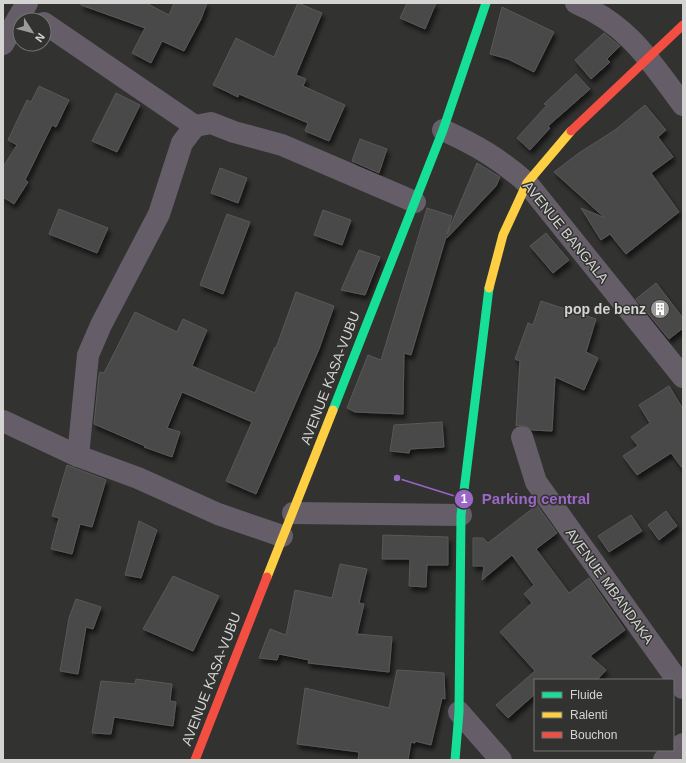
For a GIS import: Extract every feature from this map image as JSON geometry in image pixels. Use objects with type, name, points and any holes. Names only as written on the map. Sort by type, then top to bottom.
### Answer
[{"type":"main road","name":"AVENUE KASA-VUBU","points":[[195,760],[443,130],[486,3]]},
{"type":"main road","points":[[455,760],[458,712],[461,515],[487,297],[504,235],[527,183],[564,139],[604,98],[649,59],[683,25]]},
{"type":"street","points":[[576,3],[611,21],[631,38],[649,59],[683,105]]},
{"type":"street","points":[[3,44],[31,11]]},
{"type":"street","points":[[52,28],[195,126]]},
{"type":"street","points":[[78,456],[88,355],[100,325],[159,214],[182,143],[195,126],[211,123],[234,132],[282,145],[415,202]]},
{"type":"street","name":"AVENUE BANGALA","points":[[443,130],[475,144],[503,162],[527,183],[683,377]]},
{"type":"street","points":[[3,421],[78,456],[138,478],[218,514],[282,536]]},
{"type":"street","name":"AVENUE MBANDAKA","points":[[522,437],[536,482],[683,688]]},
{"type":"street","points":[[293,513],[461,515]]},
{"type":"street","points":[[458,712],[501,760]]},
{"type":"street","points":[[664,760],[683,744]]},
{"type":"building","points":[[81,3],[146,3],[169,15],[174,3],[207,3],[201,19],[184,51],[162,41],[151,63],[132,53],[145,28],[81,5]]},
{"type":"building","points":[[298,3],[322,13],[296,75],[306,79],[303,86],[345,105],[329,141],[305,131],[308,123],[239,94],[238,97],[213,85],[236,38],[274,57]]},
{"type":"building","points":[[407,3],[436,3],[425,29],[400,18]]},
{"type":"building","points":[[502,7],[554,32],[534,72],[508,59],[490,54]]},
{"type":"building","points":[[604,33],[620,46],[607,59],[610,62],[591,79],[575,60]]},
{"type":"building","points":[[576,74],[590,89],[548,126],[550,128],[530,150],[517,138],[547,105],[544,104]]},
{"type":"building","points":[[39,86],[69,100],[56,127],[52,125],[25,180],[28,182],[14,204],[3,197],[3,167],[17,145],[8,140],[27,100],[31,102]]},
{"type":"building","points":[[116,93],[140,105],[117,152],[92,141]]},
{"type":"building","points":[[645,105],[666,130],[658,137],[673,157],[651,173],[679,212],[626,254],[610,234],[601,240],[581,208],[605,218],[554,172],[579,153],[615,130]]},
{"type":"building","points":[[360,139],[387,149],[379,173],[352,161]]},
{"type":"building","points":[[477,163],[500,177],[496,186],[447,238],[446,237],[411,355],[404,353],[403,414],[355,412],[347,408],[368,355],[381,360],[427,208],[452,216],[447,234]]},
{"type":"building","points":[[220,168],[247,178],[238,203],[211,193]]},
{"type":"building","points":[[59,209],[108,228],[97,253],[49,234]]},
{"type":"building","points":[[323,210],[351,220],[342,245],[314,235]]},
{"type":"building","points":[[227,214],[250,222],[223,294],[200,285]]},
{"type":"building","points":[[546,233],[569,260],[553,273],[530,246]]},
{"type":"building","points":[[359,250],[380,257],[365,295],[341,290]]},
{"type":"building","name":"pop de benz","points":[[656,283],[683,318],[683,328],[669,339],[636,299]]},
{"type":"building","points":[[296,292],[334,306],[319,349],[256,494],[226,481],[252,422],[182,392],[167,428],[180,432],[172,457],[144,447],[145,446],[94,424],[100,372],[104,373],[135,312],[177,332],[183,319],[207,330],[192,366],[255,393],[275,347],[276,348]]},
{"type":"building","points":[[541,301],[596,319],[586,352],[598,358],[584,390],[555,377],[552,431],[532,430],[524,425],[516,426],[520,361],[515,359],[528,323],[533,325]]},
{"type":"building","points":[[669,386],[683,409],[683,469],[671,453],[637,475],[623,456],[638,446],[631,437],[650,423],[639,405]]},
{"type":"building","points":[[442,422],[444,447],[410,449],[409,453],[390,451],[394,425]]},
{"type":"building","points":[[67,465],[106,480],[92,527],[80,524],[72,554],[51,549],[59,518],[52,516]]},
{"type":"building","points":[[537,505],[557,533],[536,549],[569,593],[589,578],[625,630],[590,656],[606,670],[598,679],[534,679],[534,695],[508,718],[496,705],[535,671],[500,632],[532,603],[524,594],[534,585],[512,555],[482,580],[484,566],[473,566],[473,538],[483,538],[488,543]]},
{"type":"building","points":[[666,511],[677,526],[659,540],[648,525]]},
{"type":"building","points":[[631,515],[642,531],[609,552],[598,536]]},
{"type":"building","points":[[139,521],[157,530],[141,578],[125,575]]},
{"type":"building","points":[[383,535],[448,537],[448,565],[427,565],[426,587],[409,586],[410,559],[382,559]]},
{"type":"building","points":[[340,564],[367,569],[359,603],[364,604],[357,634],[392,637],[389,672],[308,663],[309,660],[279,654],[277,660],[259,658],[270,629],[286,635],[295,590],[332,598]]},
{"type":"building","points":[[173,576],[219,596],[193,651],[143,629]]},
{"type":"building","points":[[76,599],[101,607],[93,629],[86,627],[78,674],[60,671],[69,618]]},
{"type":"building","points":[[397,670],[444,673],[445,699],[442,698],[431,745],[415,741],[415,743],[411,742],[408,760],[358,760],[359,752],[297,744],[305,688],[389,708]]},
{"type":"building","points":[[136,679],[172,684],[170,701],[176,702],[173,726],[114,717],[111,734],[92,733],[101,681],[135,684]]},
{"type":"traffic: fast","points":[[333,410],[443,130],[486,3]]},
{"type":"traffic: fast","points":[[455,760],[459,712],[461,515],[489,288]]},
{"type":"traffic: slow","points":[[489,288],[503,235],[527,183],[571,131]]},
{"type":"traffic: slow","points":[[267,577],[333,410]]},
{"type":"traffic: jam","points":[[571,131],[683,25]]},
{"type":"traffic: jam","points":[[195,760],[267,577]]},
{"type":"place","name":"pop de benz","points":[[660,309]]},
{"type":"place","name":"Parking central","points":[[397,478]]}]
